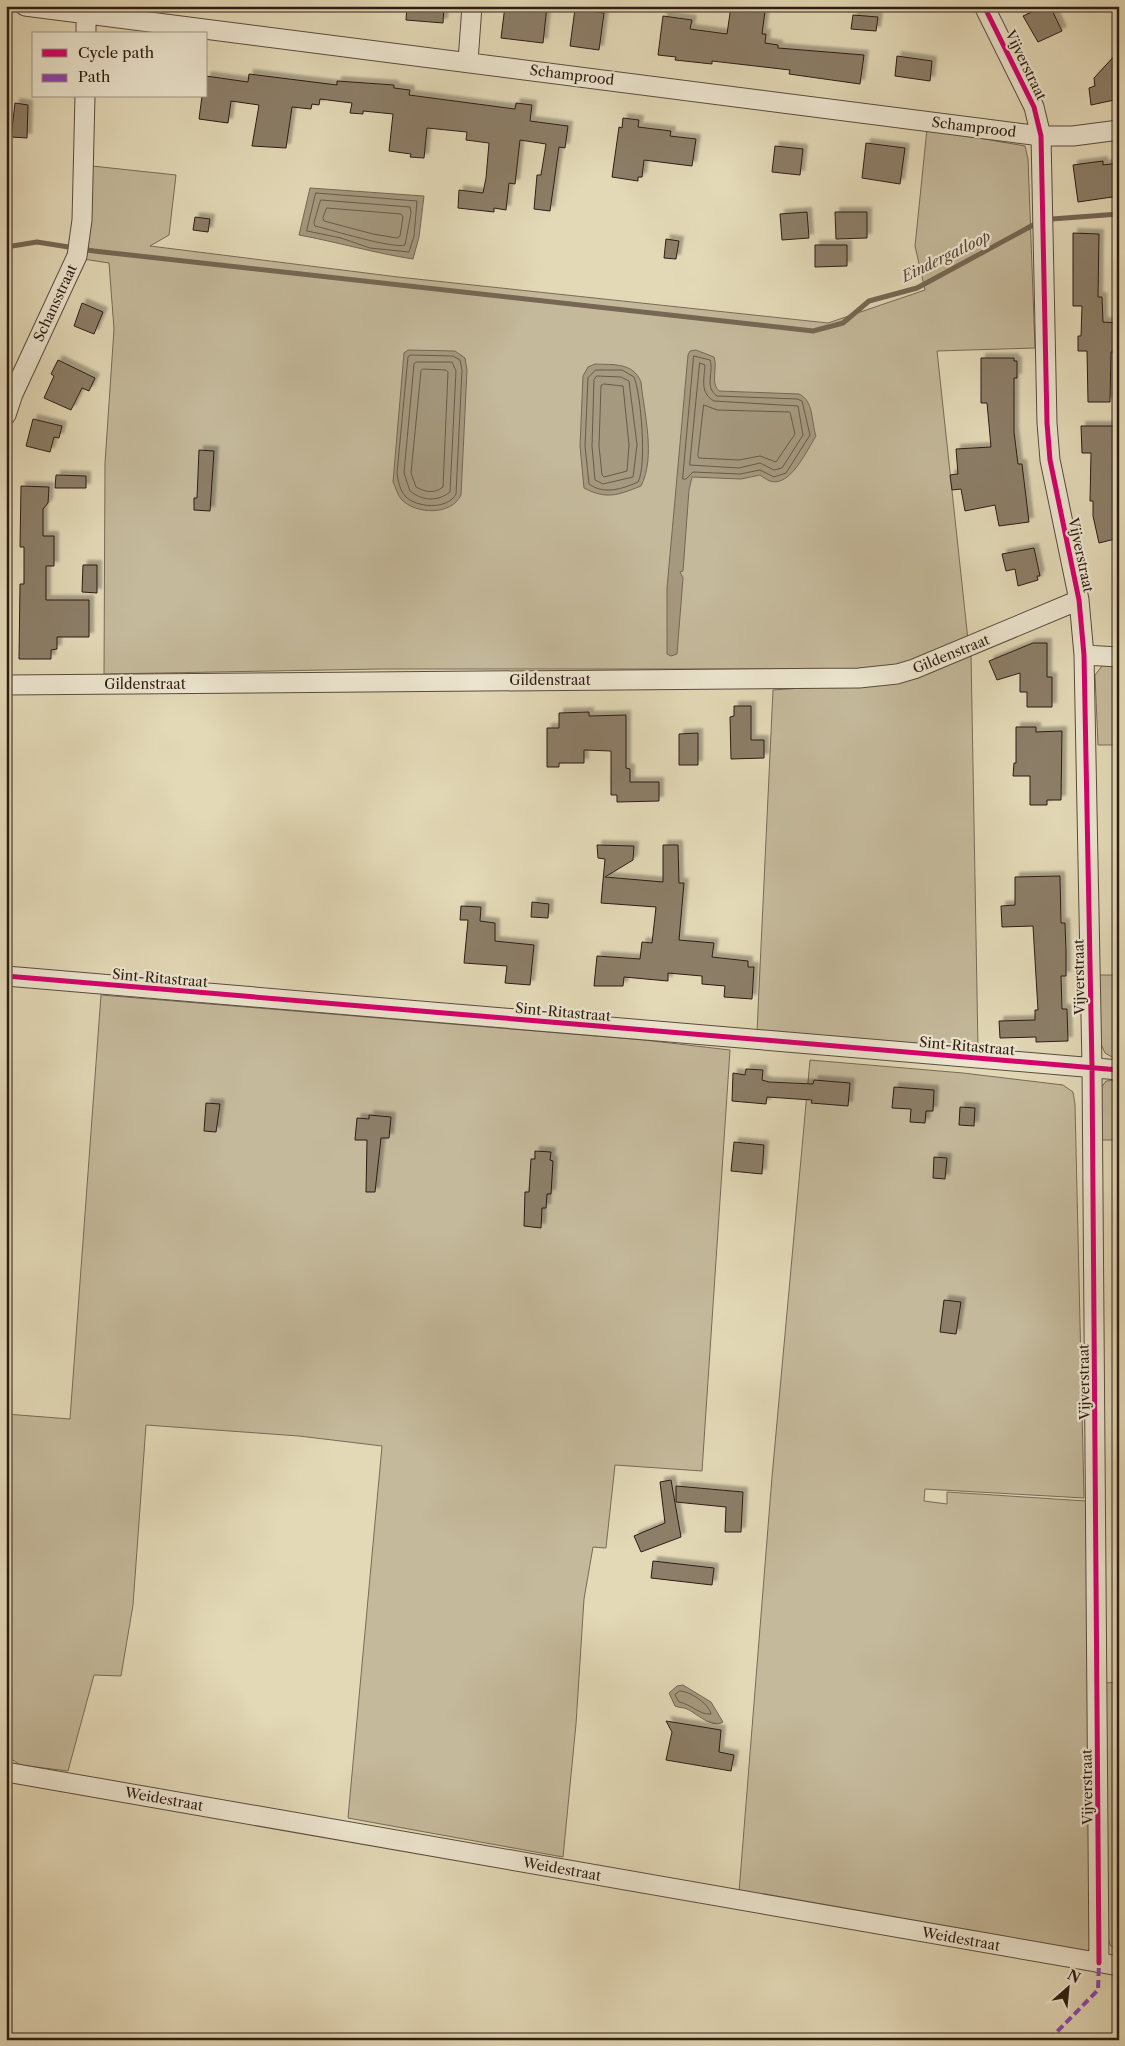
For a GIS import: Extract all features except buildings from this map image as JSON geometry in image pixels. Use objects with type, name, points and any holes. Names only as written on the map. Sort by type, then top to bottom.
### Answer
[{"type":"street","name":"Schamprood","points":[[25,6],[86,10],[1041,136],[1073,136],[1119,130]]},
{"type":"street","points":[[468,61],[472,6]]},
{"type":"street","name":"Vijverstraat","points":[[984,6],[1034,107],[1041,136],[1050,460],[1080,600],[1084,655],[1092,1067],[1099,1963]]},
{"type":"street","points":[[86,10],[86,32]]},
{"type":"street","name":"Schansstraat","points":[[6,415],[13,394],[78,249],[82,220],[85,98]]},
{"type":"street","name":"Gildenstraat","points":[[6,685],[859,678],[897,674],[914,669],[1080,600]]},
{"type":"street","points":[[1084,655],[1119,658]]},
{"type":"street","name":"Sint-Ritastraat","points":[[6,976],[1119,1070]]},
{"type":"street","name":"Weidestraat","points":[[6,1772],[1119,1966]]},
{"type":"shaded area","points":[[927,129],[1025,146],[1028,159],[1035,348],[937,351],[968,640],[889,669],[381,669],[104,674],[105,463],[114,329],[109,263],[83,259],[92,166],[176,175],[169,235],[150,246],[398,277],[828,323],[925,290],[915,246]]},
{"type":"shaded area","points":[[971,653],[978,1049],[757,1032],[773,690],[906,681]]},
{"type":"shaded area","points":[[1105,662],[1119,664],[1119,745],[1098,745],[1095,675]]},
{"type":"shaded area","points":[[1099,975],[1119,975],[1119,1061],[1105,1053],[1100,1042]]},
{"type":"shaded area","points":[[101,995],[644,1040],[730,1050],[702,1471],[615,1465],[606,1548],[593,1547],[584,1599],[576,1724],[563,1857],[348,1818],[382,1446],[299,1436],[146,1425],[133,1605],[121,1676],[94,1675],[68,1771],[20,1765],[7,1756],[6,1414],[70,1419]]},
{"type":"shaded area","points":[[810,1060],[963,1073],[1063,1085],[1073,1092],[1075,1104],[1084,1498],[925,1489],[924,1501],[947,1504],[947,1492],[1086,1501],[1093,1943],[1088,1951],[1075,1952],[739,1892],[772,1477]]},
{"type":"shaded area","points":[[1119,1080],[1119,1140],[1100,1140],[1101,1088],[1106,1081]]},
{"type":"shaded area","points":[[1119,1682],[1119,1954],[1110,1945],[1107,1933],[1106,1683]]},
{"type":"water","points":[[310,188],[424,196],[419,237],[413,259],[299,235]]},
{"type":"water","points":[[408,350],[455,351],[465,358],[467,370],[461,495],[450,507],[442,510],[424,510],[408,505],[398,494],[393,482],[404,353]]},
{"type":"water","points":[[696,350],[714,357],[715,384],[719,391],[799,394],[804,397],[810,406],[816,436],[791,474],[777,482],[770,481],[760,475],[741,479],[692,477],[689,490],[683,571],[680,572],[683,578],[677,654],[671,656],[667,654],[667,588],[688,355],[690,351]]},
{"type":"water","points":[[595,364],[622,366],[633,371],[637,376],[641,382],[648,435],[648,462],[641,486],[612,495],[599,494],[584,488],[580,446],[583,376],[588,367]]},
{"type":"water","points":[[683,1685],[711,1702],[723,1722],[719,1724],[709,1722],[687,1709],[675,1706],[669,1693],[677,1686]]},
{"type":"waterway","name":"Eindergatloop","points":[[1052,219],[1119,214]]},
{"type":"waterway","points":[[6,247],[37,242],[94,251],[813,331],[843,323],[869,301],[917,288],[1035,224]]},
{"type":"marked path","points":[[1049,2040],[1098,1990],[1099,1963]]},
{"type":"cycle path","points":[[984,6],[1034,107],[1041,136],[1047,423],[1050,460],[1079,600],[1084,655],[1092,1067],[1099,1963]]},
{"type":"cycle path","points":[[6,976],[1119,1070]]}]
